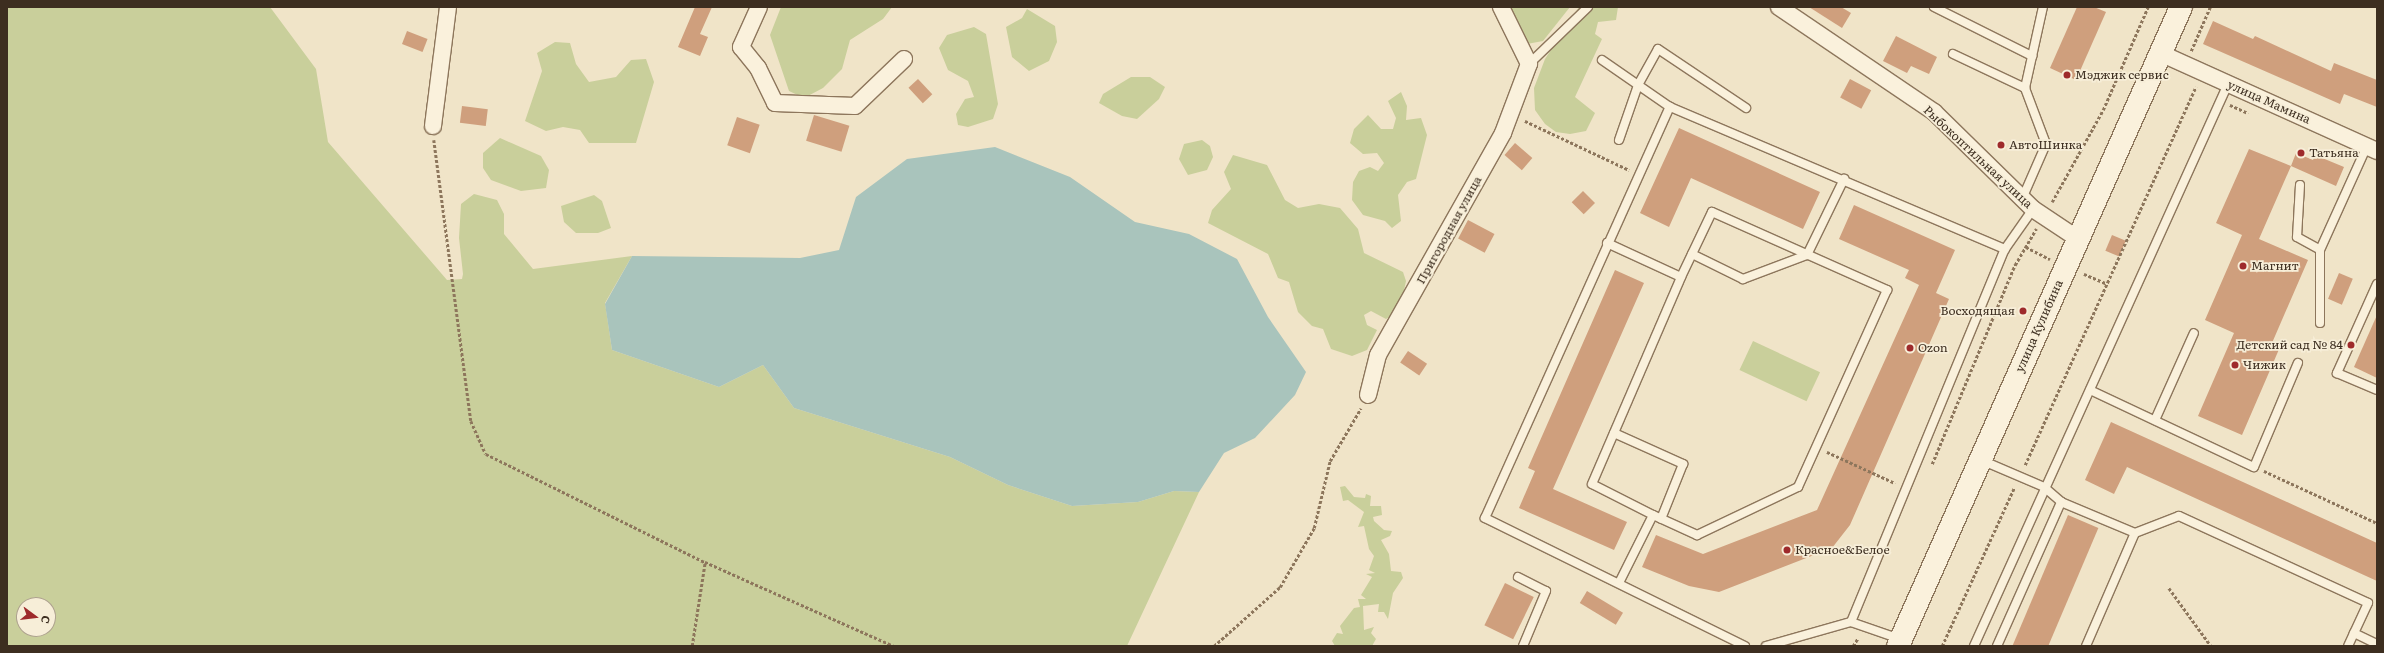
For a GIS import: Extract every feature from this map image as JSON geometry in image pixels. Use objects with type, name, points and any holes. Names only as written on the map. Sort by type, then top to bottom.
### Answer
[{"type":"main road","name":"улица Кулибина","points":[[1899,643],[2181,7]]},
{"type":"street","points":[[433,126],[448,7]]},
{"type":"street","points":[[759,7],[741,47],[758,68],[775,103],[855,106],[904,59]]},
{"type":"street","points":[[1501,7],[1529,64]]},
{"type":"street","name":"Рыбокоптильная улица","points":[[1779,7],[1934,112],[2033,208],[2078,239]]},
{"type":"street","name":"улица Мамина","points":[[2160,53],[2372,149]]},
{"type":"street","name":"Пригородная улица","points":[[1368,395],[1378,355],[1503,133],[1529,64]]},
{"type":"lane","points":[[1529,64],[1588,7]]},
{"type":"lane","points":[[1934,7],[2032,56]]},
{"type":"lane","points":[[1852,622],[2005,249],[2033,208],[2046,144],[2025,88],[2043,7]]},
{"type":"lane","points":[[1619,140],[1638,85],[1658,49],[1746,108]]},
{"type":"lane","points":[[1953,54],[2025,88]]},
{"type":"lane","points":[[1602,60],[1670,107],[2005,249]]},
{"type":"lane","points":[[1974,646],[2044,487],[2090,390],[2228,84]]},
{"type":"lane","points":[[1670,107],[1607,243],[1485,518],[1745,646]]},
{"type":"lane","points":[[2320,323],[2320,250],[2372,149]]},
{"type":"lane","points":[[1692,254],[1743,279],[1807,255],[1844,180]]},
{"type":"lane","points":[[2300,186],[2297,237],[2320,250]]},
{"type":"lane","points":[[1712,212],[1887,290],[1817,448],[1798,487],[1697,535],[1661,519],[1592,484],[1692,254],[1712,212]]},
{"type":"lane","points":[[1607,243],[1682,277]]},
{"type":"lane","points":[[2376,288],[2337,373],[2377,390]]},
{"type":"lane","points":[[2154,420],[2194,333]]},
{"type":"lane","points":[[2090,390],[2254,467],[2298,363]]},
{"type":"lane","points":[[1614,433],[1683,464],[1661,519]]},
{"type":"lane","points":[[1980,460],[2044,487],[2061,502],[2135,533],[2179,516],[2368,603],[2348,646]]},
{"type":"lane","points":[[1997,646],[2061,502]]},
{"type":"lane","points":[[1619,583],[1653,515]]},
{"type":"lane","points":[[2086,646],[2135,533]]},
{"type":"lane","points":[[1518,577],[1546,591],[1523,646]]},
{"type":"lane","points":[[1766,646],[1852,622],[1899,643]]},
{"type":"lane","points":[[2354,634],[2377,644]]},
{"type":"path","points":[[1930,467],[2015,264],[2033,208],[2104,110],[2148,7]]},
{"type":"path","points":[[2185,64],[2210,7]]},
{"type":"path","points":[[1942,646],[2203,72]]},
{"type":"path","points":[[1510,113],[1639,174]]},
{"type":"path","points":[[433,126],[471,420],[486,454],[705,562],[894,646]]},
{"type":"path","points":[[1214,646],[1280,587],[1314,528],[1330,461],[1368,395]]},
{"type":"path","points":[[1817,448],[1906,489]]},
{"type":"path","points":[[2254,467],[2377,523]]},
{"type":"path","points":[[692,646],[705,562]]},
{"type":"path","points":[[2168,588],[2211,646]]},
{"type":"path","points":[[1853,646],[1863,626]]},
{"type":"green space","points":[[7,7],[270,7],[316,69],[328,142],[447,280],[462,279],[463,274],[459,238],[461,204],[474,194],[497,200],[504,214],[504,234],[533,269],[632,256],[605,303],[612,350],[719,387],[763,365],[794,408],[950,457],[1008,485],[1072,506],[1138,502],[1174,491],[1199,492],[1127,646],[7,646]]},
{"type":"green space","points":[[781,7],[892,7],[883,19],[850,40],[842,69],[823,88],[804,98],[789,91],[770,35]]},
{"type":"green space","points":[[1507,7],[1570,7],[1543,41],[1527,44]]},
{"type":"green space","points":[[1579,7],[1618,7],[1616,20],[1598,22],[1595,34],[1602,39],[1575,97],[1595,113],[1586,131],[1570,134],[1556,132],[1545,124],[1535,110],[1534,88],[1545,59]]},
{"type":"green space","points":[[1027,9],[1055,26],[1057,42],[1049,61],[1029,71],[1012,57],[1006,27],[1022,18]]},
{"type":"green space","points":[[974,27],[986,34],[998,104],[993,119],[968,127],[958,125],[956,114],[965,99],[974,97],[968,81],[948,70],[939,48],[947,35]]},
{"type":"green space","points":[[555,42],[570,43],[576,64],[589,82],[616,77],[631,60],[646,59],[654,82],[636,143],[589,143],[580,130],[563,127],[546,131],[525,121],[542,71],[537,53]]},
{"type":"green space","points":[[1131,77],[1150,77],[1165,87],[1159,99],[1137,119],[1122,116],[1099,103],[1103,94]]},
{"type":"green space","points":[[1401,92],[1407,106],[1406,120],[1421,118],[1427,135],[1416,179],[1407,182],[1398,195],[1401,221],[1392,228],[1385,221],[1363,215],[1352,200],[1353,182],[1359,171],[1370,167],[1378,171],[1384,163],[1377,153],[1363,154],[1350,143],[1354,129],[1368,115],[1381,129],[1393,129],[1396,118],[1388,101]]},
{"type":"green space","points":[[500,138],[541,156],[549,170],[546,188],[521,191],[491,180],[483,168],[483,153]]},
{"type":"green space","points":[[1202,140],[1210,146],[1213,157],[1207,170],[1188,175],[1179,159],[1184,144]]},
{"type":"green space","points":[[1233,155],[1267,165],[1285,200],[1298,208],[1319,204],[1340,208],[1358,229],[1364,253],[1403,272],[1406,281],[1402,300],[1394,314],[1386,319],[1371,311],[1364,315],[1367,325],[1377,330],[1367,350],[1352,356],[1331,349],[1323,329],[1312,326],[1298,312],[1289,282],[1278,278],[1268,254],[1208,223],[1212,210],[1231,189],[1224,172]]},
{"type":"green space","points":[[594,195],[602,201],[611,228],[598,233],[576,233],[564,222],[561,206]]},
{"type":"green space","points":[[1753,341],[1820,372],[1807,401],[1739,370]]},
{"type":"green space","points":[[1345,486],[1354,497],[1365,498],[1366,494],[1371,496],[1370,506],[1381,506],[1382,515],[1373,517],[1374,521],[1384,530],[1392,531],[1390,536],[1381,540],[1389,554],[1391,571],[1401,572],[1403,578],[1393,593],[1388,619],[1384,612],[1378,612],[1379,604],[1363,606],[1364,630],[1374,627],[1371,633],[1376,639],[1372,646],[1335,646],[1332,641],[1337,633],[1343,634],[1340,626],[1354,608],[1360,607],[1358,599],[1366,599],[1361,595],[1372,577],[1366,574],[1375,573],[1369,570],[1374,556],[1369,549],[1364,526],[1358,527],[1364,512],[1348,500],[1343,501],[1340,487]]},
{"type":"water","points":[[995,147],[1070,177],[1135,222],[1189,234],[1237,259],[1268,317],[1306,372],[1295,395],[1255,438],[1224,453],[1199,492],[1174,491],[1138,502],[1072,506],[1008,485],[950,457],[794,408],[763,365],[719,387],[612,350],[605,304],[632,256],[800,258],[839,250],[856,197],[907,159]]},
{"type":"building","points":[[695,7],[712,7],[700,34],[708,37],[700,56],[678,47]]},
{"type":"building","points":[[1809,7],[1841,7],[1851,13],[1842,28]]},
{"type":"building","points":[[2077,7],[2094,7],[2106,12],[2076,80],[2050,68]]},
{"type":"building","points":[[2213,21],[2253,39],[2255,36],[2331,71],[2334,63],[2377,80],[2377,107],[2344,94],[2340,104],[2203,44]]},
{"type":"building","points":[[407,31],[428,39],[423,52],[402,44]]},
{"type":"building","points":[[1896,36],[1937,57],[1929,74],[1911,66],[1907,73],[1883,61]]},
{"type":"building","points":[[918,79],[932,94],[923,103],[908,88]]},
{"type":"building","points":[[1850,79],[1871,90],[1861,109],[1840,98]]},
{"type":"building","points":[[462,106],[488,109],[486,126],[460,123]]},
{"type":"building","points":[[814,115],[849,126],[841,152],[806,141]]},
{"type":"building","points":[[737,117],[760,125],[750,153],[727,145]]},
{"type":"building","points":[[1679,128],[1820,192],[1803,229],[1691,178],[1669,227],[1640,213]]},
{"type":"building","points":[[1515,143],[1532,158],[1522,170],[1505,155]]},
{"type":"building","points":[[2249,149],[2291,166],[2259,239],[2308,260],[2272,343],[2280,347],[2242,435],[2198,416],[2234,333],[2205,320],[2242,235],[2216,223]]},
{"type":"building","points":[[2296,153],[2313,160],[2315,155],[2344,167],[2336,186],[2291,166]]},
{"type":"building","points":[[1583,191],[1595,203],[1584,214],[1572,202]]},
{"type":"building","points":[[1854,205],[1955,250],[1936,293],[1949,299],[1850,525],[1832,548],[1719,592],[1689,586],[1642,567],[1656,535],[1703,554],[1817,510],[1919,285],[1905,278],[1909,270],[1839,239]]},
{"type":"building","points":[[1468,220],[1494,234],[1485,253],[1458,239]]},
{"type":"building","points":[[2112,235],[2126,241],[2119,257],[2105,251]]},
{"type":"building","points":[[1615,270],[1644,283],[1553,489],[1627,522],[1614,550],[1519,508],[1535,471],[1528,468]]},
{"type":"building","points":[[2339,273],[2353,279],[2342,305],[2328,299]]},
{"type":"building","points":[[2377,315],[2377,378],[2354,367]]},
{"type":"building","points":[[1408,351],[1427,364],[1419,375],[1400,363]]},
{"type":"building","points":[[2111,422],[2377,543],[2377,581],[2127,467],[2114,494],[2085,480]]},
{"type":"building","points":[[2068,515],[2098,528],[2048,646],[2012,646]]},
{"type":"building","points":[[1505,583],[1534,597],[1513,639],[1484,625]]},
{"type":"building","points":[[1587,591],[1623,613],[1616,625],[1580,603]]},
{"type":"place","name":"Мэджик сервис","points":[[2067,75]]},
{"type":"place","name":"АвтоШинка","points":[[2001,145]]},
{"type":"place","name":"Татьяна","points":[[2301,153]]},
{"type":"place","name":"Магнит","points":[[2243,266]]},
{"type":"place","name":"Восходящая","points":[[2023,311]]},
{"type":"place","name":"Детский сад № 84","points":[[2351,345]]},
{"type":"place","name":"Ozon","points":[[1910,348]]},
{"type":"place","name":"Чижик","points":[[2235,365]]},
{"type":"place","name":"Красное&Белое","points":[[1787,550]]}]
